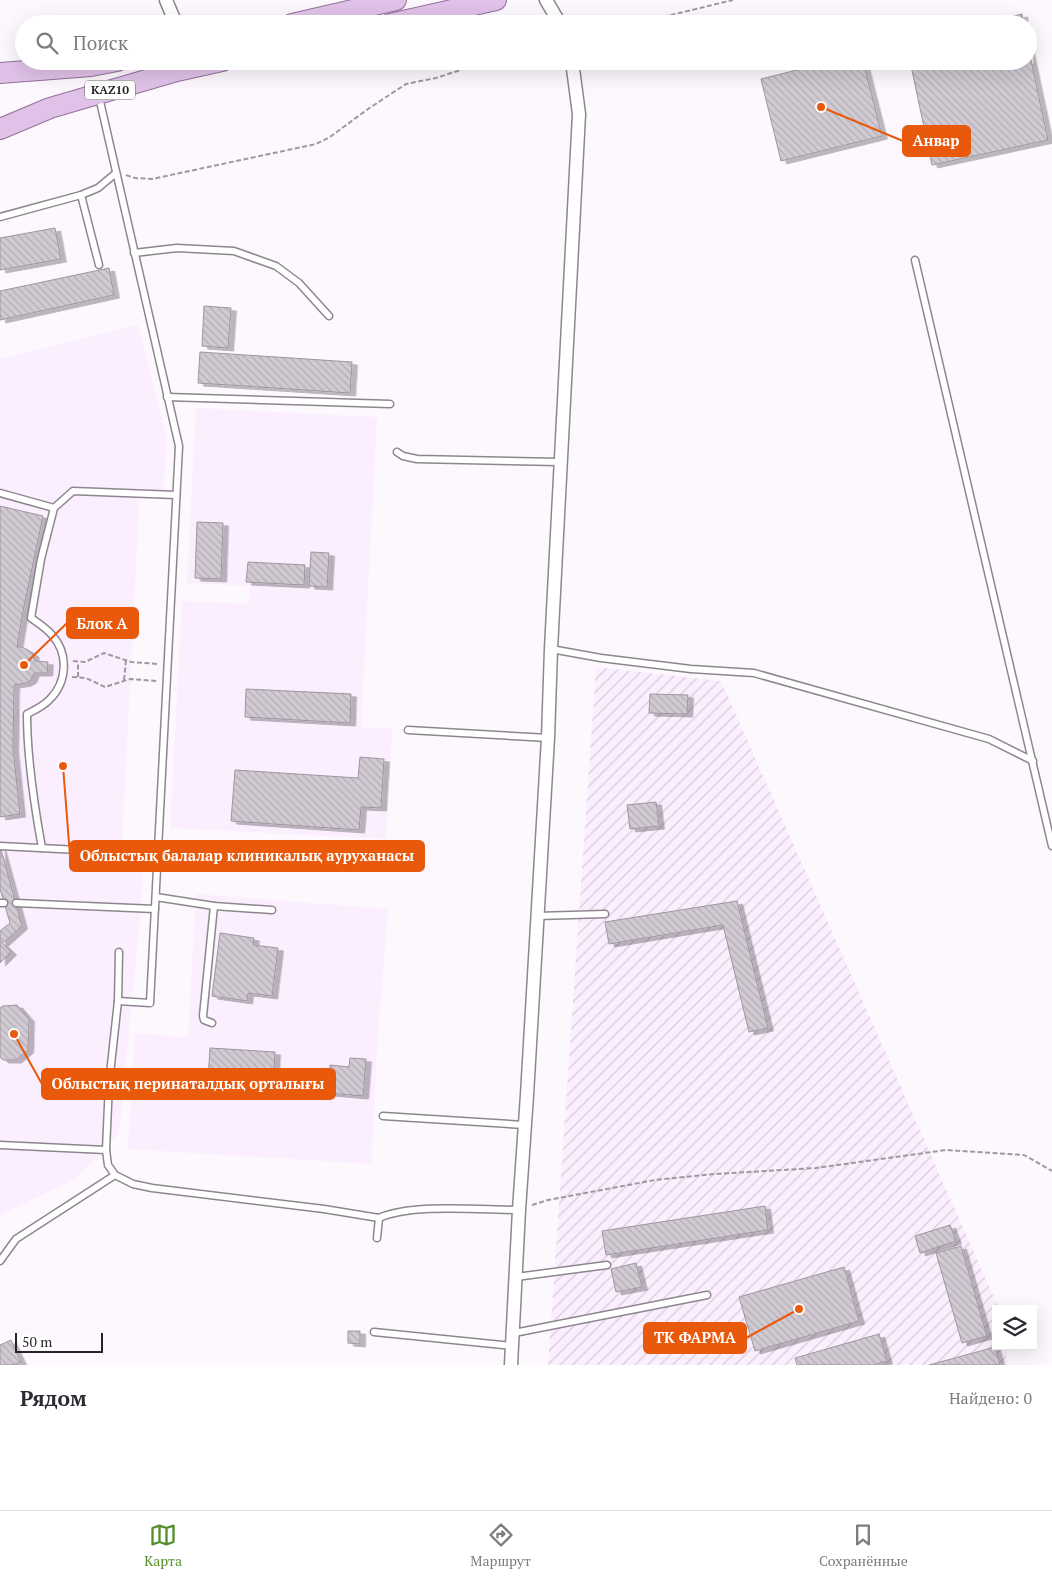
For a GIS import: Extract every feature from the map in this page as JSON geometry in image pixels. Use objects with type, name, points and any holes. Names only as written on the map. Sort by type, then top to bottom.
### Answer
[{"type":"main road","points":[[331,15],[396,0]]},
{"type":"main road","points":[[430,15],[496,0]]},
{"type":"main road","name":"KAZ10","points":[[0,73],[39,70]]},
{"type":"main road","name":"KAZ10","points":[[0,129],[50,108],[185,70]]},
{"type":"street","points":[[166,0],[172,15]]},
{"type":"street","points":[[546,0],[555,15]]},
{"type":"street","points":[[511,1365],[518,1210],[548,738],[560,462],[579,114],[573,70]]},
{"type":"lane","points":[[98,94],[179,446],[150,1003],[118,1001]]},
{"type":"lane","points":[[0,216],[81,195],[98,188],[116,173]]},
{"type":"lane","points":[[81,195],[99,265]]},
{"type":"lane","points":[[134,253],[177,248],[234,251],[276,266],[299,283],[329,316]]},
{"type":"lane","points":[[915,260],[1052,846]]},
{"type":"lane","points":[[167,398],[390,404]]},
{"type":"lane","points":[[397,452],[404,456],[418,459],[560,462]]},
{"type":"lane","points":[[42,848],[28,760],[27,714],[49,701],[58,689],[63,676],[64,661],[60,646],[43,626],[31,618],[41,559],[54,508],[73,491],[176,495]]},
{"type":"lane","points":[[0,493],[54,508]]},
{"type":"lane","points":[[551,649],[601,658],[691,669],[754,674],[989,739],[1033,761]]},
{"type":"lane","points":[[408,730],[548,738]]},
{"type":"lane","points":[[0,846],[158,854]]},
{"type":"lane","points":[[156,897],[214,906],[272,910]]},
{"type":"lane","points":[[16,903],[155,909]]},
{"type":"lane","points":[[212,1024],[204,1020],[203,1016],[214,906]]},
{"type":"lane","points":[[538,916],[605,914]]},
{"type":"lane","points":[[119,952],[118,1001],[109,1083],[106,1150],[108,1165],[115,1175],[133,1184],[152,1188],[324,1209],[379,1218],[390,1213],[429,1209],[518,1210]]},
{"type":"lane","points":[[383,1116],[524,1125]]},
{"type":"lane","points":[[0,1145],[106,1150]]},
{"type":"lane","points":[[0,1261],[16,1239],[115,1175]]},
{"type":"lane","points":[[377,1238],[379,1218]]},
{"type":"lane","points":[[516,1277],[607,1265]]},
{"type":"lane","points":[[374,1332],[513,1339],[707,1296]]},
{"type":"path","points":[[671,15],[733,0]]},
{"type":"path","points":[[116,173],[135,178],[152,179],[316,144],[330,137],[406,84],[436,78],[460,70]]},
{"type":"path","points":[[64,661],[85,662],[104,653],[131,662],[168,664]]},
{"type":"path","points":[[124,681],[126,660]]},
{"type":"path","points":[[78,661],[78,677]]},
{"type":"path","points":[[63,676],[86,678],[105,687],[130,679],[167,681]]},
{"type":"path","points":[[518,1210],[548,1200],[654,1180],[816,1168],[946,1150],[1024,1155],[1052,1171]]},
{"type":"shaded area","points":[[138,325],[167,438],[163,490],[140,489],[121,862],[143,864],[141,908],[119,1133],[77,1178],[0,1215],[0,359]]},
{"type":"shaded area","points":[[196,408],[377,417],[361,727],[392,729],[386,839],[170,828],[182,601],[249,604],[250,586],[187,583]]},
{"type":"shaded area","points":[[596,667],[721,681],[997,1305],[992,1305],[992,1350],[1009,1350],[1006,1356],[1009,1365],[548,1365]]},
{"type":"shaded area","points":[[196,894],[388,909],[377,1050],[371,1164],[128,1149],[135,1033],[188,1038]]},
{"type":"building","points":[[797,70],[865,70],[882,136],[781,161],[761,79]]},
{"type":"building","points":[[912,70],[1033,70],[1048,140],[932,165]]},
{"type":"building","points":[[55,228],[61,259],[0,270],[0,238]]},
{"type":"building","points":[[109,268],[114,295],[0,320],[0,291]]},
{"type":"building","points":[[204,306],[231,308],[228,348],[202,346]]},
{"type":"building","points":[[200,352],[352,362],[350,393],[198,383]]},
{"type":"building","points":[[0,506],[43,516],[17,647],[28,650],[33,654],[35,661],[48,662],[47,673],[34,673],[31,680],[26,683],[14,685],[13,748],[20,814],[0,817]]},
{"type":"building","points":[[197,522],[223,523],[221,579],[195,578]]},
{"type":"building","points":[[311,552],[329,553],[327,587],[309,586]]},
{"type":"building","points":[[248,562],[305,565],[304,585],[246,582]]},
{"type":"building","points":[[246,689],[351,694],[350,723],[245,717]]},
{"type":"building","points":[[650,694],[688,695],[687,714],[649,713]]},
{"type":"building","points":[[360,757],[384,759],[381,808],[361,807],[359,830],[231,821],[235,770],[358,778]]},
{"type":"building","points":[[656,802],[659,826],[630,829],[627,805]]},
{"type":"building","points":[[0,846],[22,926],[2,944],[0,941],[0,931],[10,923],[0,889]]},
{"type":"building","points":[[737,901],[768,1028],[749,1032],[723,925],[609,944],[605,922]]},
{"type":"building","points":[[220,933],[254,938],[253,945],[278,948],[272,996],[248,993],[247,1001],[212,996]]},
{"type":"building","points":[[0,941],[11,952],[0,963]]},
{"type":"building","points":[[17,1005],[29,1019],[28,1050],[16,1060],[3,1060],[0,1057],[0,1008]]},
{"type":"building","points":[[210,1048],[275,1052],[273,1084],[208,1080]]},
{"type":"building","points":[[350,1058],[366,1059],[363,1096],[328,1093],[330,1065],[349,1067]]},
{"type":"building","points":[[765,1206],[768,1230],[606,1255],[602,1231]]},
{"type":"building","points":[[950,1225],[956,1241],[920,1253],[915,1236]]},
{"type":"building","points":[[961,1246],[987,1336],[962,1343],[936,1253]]},
{"type":"building","points":[[636,1263],[642,1287],[616,1292],[611,1269]]},
{"type":"building","points":[[844,1267],[859,1321],[755,1351],[739,1297]]},
{"type":"building","points":[[348,1331],[360,1331],[360,1344],[348,1343]]},
{"type":"building","points":[[879,1334],[887,1361],[873,1365],[797,1365],[795,1358]]},
{"type":"building","points":[[11,1340],[21,1362],[13,1365],[0,1365],[0,1345]]},
{"type":"building","points":[[992,1348],[992,1350],[996,1350],[1000,1365],[929,1365]]},
{"type":"place","name":"Анвар","points":[[821,107]]},
{"type":"place","name":"Блок А","points":[[24,665]]},
{"type":"place","name":"Облыстық балалар клиникалық ауруханасы","points":[[63,766]]},
{"type":"place","name":"Облыстық перинаталдық орталығы","points":[[14,1034]]},
{"type":"place","name":"ТК ФАРМА","points":[[799,1309]]}]
